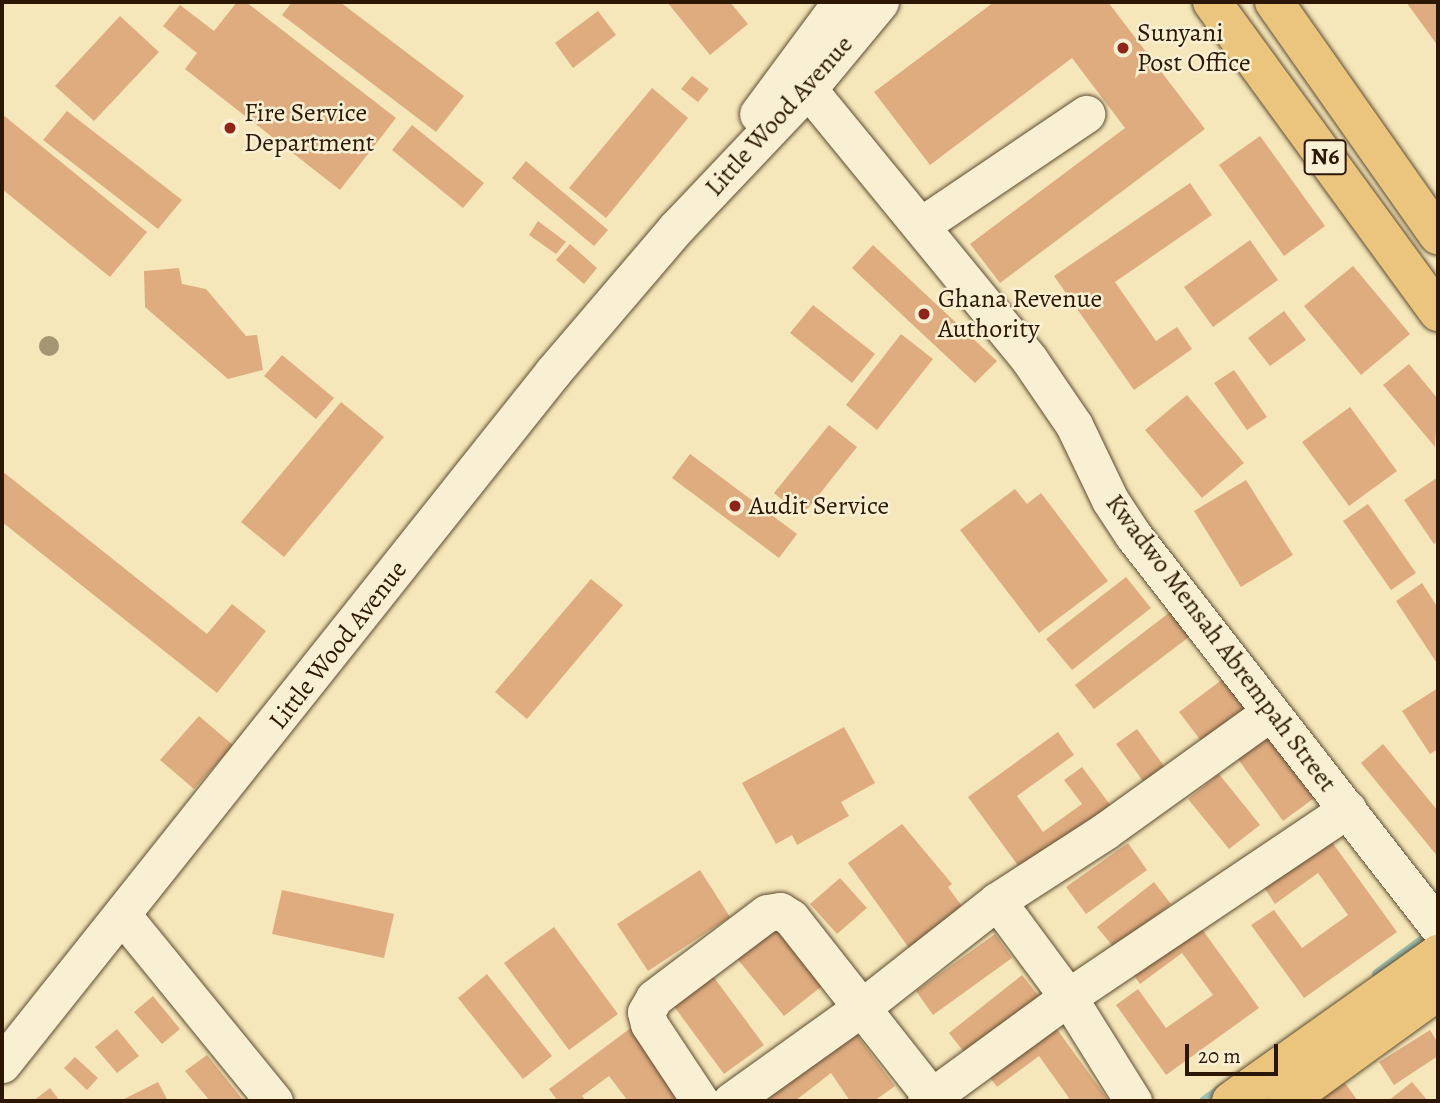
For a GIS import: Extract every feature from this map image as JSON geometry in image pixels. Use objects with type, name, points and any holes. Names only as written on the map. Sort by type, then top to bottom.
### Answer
[{"type":"highway","name":"N6","points":[[1212,2],[1438,312]]},
{"type":"highway","name":"N6","points":[[1274,2],[1438,235]]},
{"type":"highway","points":[[1231,1101],[1438,954]]},
{"type":"highway","points":[[1286,1101],[1438,991]]},
{"type":"street","name":"Little Wood Avenue","points":[[676,228],[841,2]]},
{"type":"street","name":"Little Wood Avenue","points":[[2,1064],[123,916],[554,372],[676,228],[808,89],[880,2]]},
{"type":"street","name":"Kwadwo Mensah Abrempah Street","points":[[808,89],[923,224],[1029,359],[1074,425],[1127,527],[1438,927]]},
{"type":"street","points":[[923,224],[1086,114]]},
{"type":"street","points":[[731,1101],[861,1008],[997,901],[1105,831],[1269,713]]},
{"type":"street","points":[[700,1101],[649,1024],[646,1012],[654,998],[767,913],[780,911],[791,918],[931,1100],[1068,997],[1348,809]]},
{"type":"street","points":[[997,901],[1068,997],[1133,1101]]},
{"type":"street","points":[[123,916],[274,1101]]},
{"type":"building","points":[[237,2],[246,2],[396,118],[340,190],[185,69],[197,53],[163,26],[180,5],[214,31]]},
{"type":"building","points":[[292,2],[340,2],[464,96],[436,132],[282,15]]},
{"type":"building","points":[[667,2],[730,2],[748,24],[710,55]]},
{"type":"building","points":[[994,2],[1108,2],[1205,129],[1000,283],[970,244],[1125,128],[1072,58],[930,165],[874,92]]},
{"type":"building","points":[[1406,2],[1438,2],[1438,46]]},
{"type":"building","points":[[598,11],[616,35],[573,68],[555,43]]},
{"type":"building","points":[[120,16],[159,52],[94,121],[55,86]]},
{"type":"building","points":[[692,76],[709,89],[698,102],[681,89]]},
{"type":"building","points":[[652,88],[688,118],[606,218],[569,188]]},
{"type":"building","points":[[67,111],[182,200],[158,229],[43,140]]},
{"type":"building","points":[[2,114],[147,232],[110,277],[2,189]]},
{"type":"building","points":[[412,125],[484,183],[463,208],[392,150]]},
{"type":"building","points":[[1260,136],[1325,226],[1284,256],[1219,165]]},
{"type":"building","points":[[526,161],[608,230],[594,246],[512,178]]},
{"type":"building","points":[[1190,183],[1212,215],[1115,282],[1156,341],[1177,327],[1192,349],[1134,390],[1054,276]]},
{"type":"building","points":[[538,221],[566,242],[556,254],[529,235]]},
{"type":"building","points":[[1250,240],[1278,280],[1213,327],[1184,287]]},
{"type":"building","points":[[570,244],[597,268],[584,284],[556,260]]},
{"type":"building","name":"Ghana Revenue Authority","points":[[873,245],[997,361],[975,383],[852,268]]},
{"type":"building","points":[[1353,266],[1410,334],[1361,375],[1304,306]]},
{"type":"building","points":[[179,268],[182,284],[206,289],[246,336],[257,335],[263,370],[228,379],[145,307],[144,271]]},
{"type":"building","name":"Ghana Revenue Authority","points":[[813,305],[875,354],[852,383],[790,333]]},
{"type":"building","points":[[1284,311],[1306,340],[1270,366],[1248,338]]},
{"type":"building","name":"Ghana Revenue Authority","points":[[901,334],[933,359],[877,430],[846,405]]},
{"type":"building","points":[[282,355],[334,398],[316,419],[264,376]]},
{"type":"building","points":[[1409,364],[1438,399],[1435,447],[1383,385]]},
{"type":"building","points":[[1234,370],[1267,417],[1247,430],[1214,383]]},
{"type":"building","points":[[1187,395],[1244,463],[1202,498],[1145,430]]},
{"type":"building","points":[[341,402],[384,437],[284,557],[241,522]]},
{"type":"building","points":[[1350,407],[1397,471],[1349,506],[1302,442]]},
{"type":"building","name":"Audit Service","points":[[829,425],[857,447],[802,516],[774,493]]},
{"type":"building","name":"Audit Service","points":[[690,454],[797,534],[779,558],[672,478]]},
{"type":"building","points":[[2,471],[207,634],[232,604],[266,631],[217,693],[2,522]]},
{"type":"building","points":[[1438,477],[1438,541],[1434,544],[1404,500]]},
{"type":"building","points":[[1246,480],[1293,555],[1241,587],[1194,511]]},
{"type":"building","points":[[1015,489],[1027,504],[1041,493],[1108,581],[1039,633],[960,530]]},
{"type":"building","points":[[1368,504],[1416,573],[1391,590],[1343,521]]},
{"type":"building","points":[[1126,577],[1151,608],[1072,670],[1046,639]]},
{"type":"building","points":[[591,579],[623,605],[527,719],[495,692]]},
{"type":"building","points":[[1422,583],[1438,608],[1438,665],[1396,601]]},
{"type":"building","points":[[1174,609],[1193,634],[1094,709],[1075,685]]},
{"type":"building","points":[[1223,679],[1252,718],[1208,750],[1179,712]]},
{"type":"building","points":[[1438,688],[1438,749],[1430,754],[1402,711]]},
{"type":"building","points":[[199,716],[233,745],[194,789],[160,760]]},
{"type":"building","points":[[844,727],[875,783],[841,802],[849,816],[797,845],[792,835],[776,844],[742,783]]},
{"type":"building","points":[[1137,729],[1169,773],[1148,788],[1116,744]]},
{"type":"building","points":[[1268,731],[1317,796],[1283,821],[1235,755]]},
{"type":"building","points":[[1058,732],[1074,755],[1017,796],[1043,832],[1082,804],[1064,780],[1082,767],[1114,810],[1025,875],[968,797]]},
{"type":"building","points":[[1383,744],[1438,811],[1438,857],[1361,763]]},
{"type":"building","points":[[1219,774],[1260,825],[1229,849],[1188,799]]},
{"type":"building","points":[[902,824],[952,884],[948,887],[969,916],[914,955],[848,863]]},
{"type":"building","points":[[1329,838],[1397,932],[1304,998],[1251,925],[1274,910],[1302,948],[1348,915],[1318,873],[1275,904],[1263,886]]},
{"type":"building","points":[[1128,843],[1147,870],[1086,914],[1066,887]]},
{"type":"building","points":[[700,870],[730,917],[648,971],[617,924]]},
{"type":"building","points":[[840,878],[867,908],[837,934],[810,904]]},
{"type":"building","points":[[1154,882],[1171,904],[1115,949],[1097,927]]},
{"type":"building","points":[[282,890],[394,914],[384,958],[272,934]]},
{"type":"building","points":[[1194,918],[1259,1008],[1166,1075],[1116,1005],[1138,989],[1166,1028],[1213,995],[1182,953],[1140,984],[1127,965]]},
{"type":"building","points":[[776,922],[826,983],[784,1016],[735,956]]},
{"type":"building","points":[[554,927],[618,1014],[569,1050],[504,963]]},
{"type":"building","points":[[995,934],[1012,958],[933,1015],[916,991]]},
{"type":"building","points":[[710,972],[764,1045],[724,1074],[670,1001]]},
{"type":"building","points":[[487,974],[552,1056],[523,1079],[458,998]]},
{"type":"building","points":[[1022,975],[1042,1000],[968,1057],[949,1033]]},
{"type":"building","points":[[153,996],[180,1029],[162,1044],[134,1012]]},
{"type":"building","points":[[1051,1021],[1109,1101],[1065,1101],[1069,1098],[1039,1056],[997,1087],[984,1069]]},
{"type":"building","points":[[632,1027],[688,1101],[628,1101],[609,1076],[582,1096],[586,1101],[558,1101],[549,1089]]},
{"type":"building","points":[[117,1029],[139,1056],[117,1073],[95,1047]]},
{"type":"building","points":[[853,1030],[895,1086],[874,1101],[850,1101],[831,1073],[795,1101],[756,1101]]},
{"type":"building","points":[[1430,1030],[1438,1043],[1438,1056],[1394,1085],[1379,1062]]},
{"type":"building","points":[[207,1055],[243,1100],[210,1101],[185,1071]]},
{"type":"building","points":[[75,1057],[98,1078],[87,1090],[64,1068]]},
{"type":"building","points":[[1339,1075],[1358,1101],[1305,1101]]},
{"type":"building","points":[[158,1082],[168,1101],[120,1101]]},
{"type":"building","points":[[1412,1082],[1428,1101],[1388,1101]]},
{"type":"building","points":[[50,1088],[60,1101],[33,1101]]},
{"type":"waterway","points":[[1377,974],[1435,931]]},
{"type":"waterway","points":[[1204,1101],[1224,1087]]},
{"type":"place","name":"Sunyani Post Office","points":[[1123,48]]},
{"type":"place","name":"Fire Service Department","points":[[230,128]]},
{"type":"place","name":"Ghana Revenue Authority","points":[[924,314]]},
{"type":"place","name":"Audit Service","points":[[735,506]]}]
